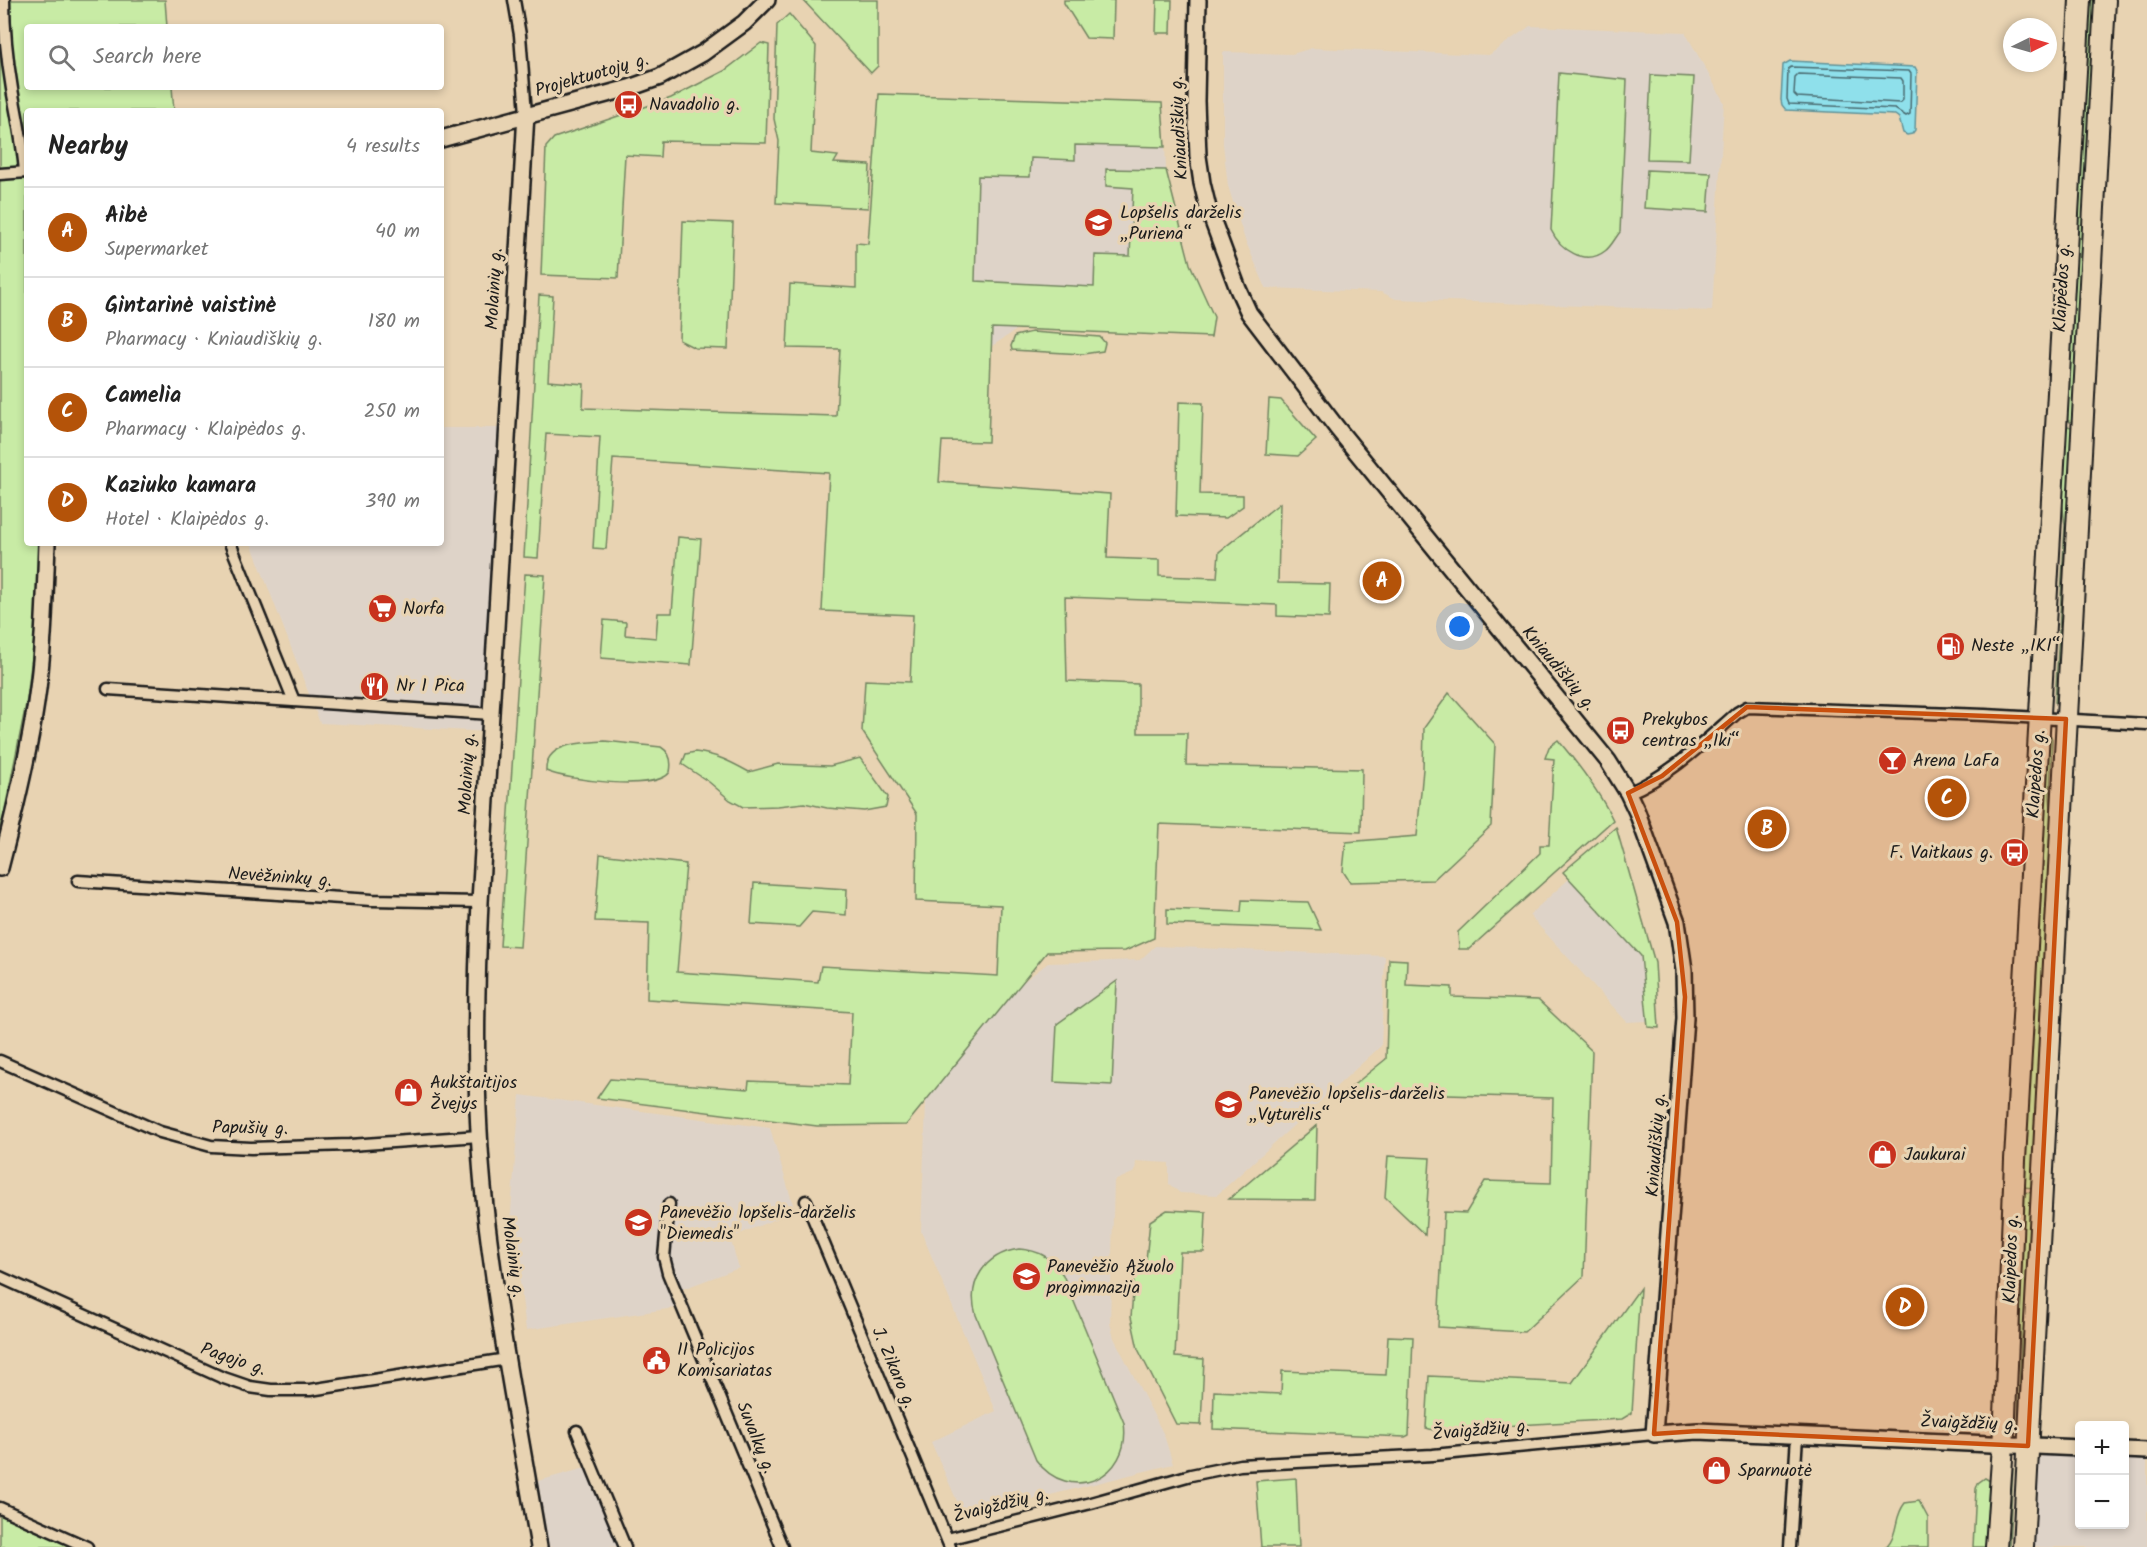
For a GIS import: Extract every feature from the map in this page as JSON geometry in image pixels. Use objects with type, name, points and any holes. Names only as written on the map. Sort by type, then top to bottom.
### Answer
[{"type":"highway","name":"Klaipėdos g.","points":[[1996,1547],[2005,1416],[2016,1149],[2080,0]]},
{"type":"highway","name":"Klaipėdos g.","points":[[2023,1547],[2105,0]]},
{"type":"main road","name":"Projektuotojų g.","points":[[444,138],[526,114],[629,88],[660,77],[703,53],[744,23],[767,0]]},
{"type":"main road","name":"Kniaudiškių g.","points":[[1198,0],[1196,102],[1198,156],[1202,183],[1208,208],[1249,313],[1337,428],[1608,761],[1628,793],[1664,882],[1677,922],[1682,950],[1685,997],[1654,1434]]},
{"type":"main road","name":"Molainių g.","points":[[526,114],[480,902],[476,1033],[479,1136],[486,1224],[539,1547]]},
{"type":"main road","points":[[0,868],[14,814],[36,703],[44,625],[47,546]]},
{"type":"main road","name":"Žvaigždžių g.","points":[[1654,1434],[1698,1431],[2075,1448]]},
{"type":"main road","points":[[2129,1450],[2147,1451]]},
{"type":"street","points":[[4,0],[2,32],[24,154]]},
{"type":"street","name":"Molainių g.","points":[[514,0],[520,35],[526,114]]},
{"type":"street","points":[[0,174],[24,172]]},
{"type":"street","points":[[231,546],[294,701]]},
{"type":"street","points":[[108,689],[491,714]]},
{"type":"street","points":[[1628,793],[1662,776],[1682,762],[1737,713],[1747,707],[2147,724]]},
{"type":"street","name":"Nevėžninkų g.","points":[[78,881],[372,900],[480,902]]},
{"type":"street","name":"Papušių g.","points":[[0,1061],[160,1132],[211,1146],[251,1148],[350,1145],[479,1136]]},
{"type":"street","name":"J. Zikaro g.","points":[[806,1201],[948,1543]]},
{"type":"street","name":"Suvalkų g.","points":[[669,1204],[664,1257],[668,1273],[782,1547]]},
{"type":"street","name":"Pagojo g.","points":[[0,1277],[221,1377],[271,1390],[310,1390],[507,1359]]},
{"type":"street","points":[[577,1431],[625,1547]]},
{"type":"street","name":"Žvaigždžių g.","points":[[948,1543],[1191,1475],[1240,1465],[1433,1455],[1654,1434]]},
{"type":"street","points":[[1790,1547],[1797,1436]]},
{"type":"street","points":[[0,1508],[87,1547]]},
{"type":"highlighted area","points":[[1747,707],[2066,719],[2028,1446],[1698,1431],[1654,1434],[1685,997],[1677,922],[1628,793],[1662,776]]},
{"type":"shaded area","points":[[1530,26],[1685,32],[1724,102],[1712,311],[1396,299],[1381,292],[1266,288],[1245,240],[1228,186],[1223,144],[1223,52],[1292,54],[1312,48],[1489,55]]},
{"type":"shaded area","points":[[955,139],[1165,143],[1166,170],[1190,264],[1214,317],[1211,337],[1018,329],[963,365]]},
{"type":"shaded area","points":[[444,428],[506,428],[490,732],[320,723],[252,546],[444,546]]},
{"type":"shaded area","points":[[1569,879],[1642,956],[1648,1021],[1627,1022],[1529,915]]},
{"type":"shaded area","name":"Panevėžio Ąžuolo progimnazija","points":[[1155,946],[1385,956],[1381,1046],[1217,1195],[1180,1193],[1169,1184],[1169,1163],[1136,1161],[1135,1172],[1114,1181],[1110,1323],[1114,1338],[1164,1435],[1173,1464],[964,1517],[931,1442],[996,1411],[921,1231],[928,1053],[1048,963],[1140,960]]},
{"type":"shaded area","name":"Panevėžio lopšelis-darželis \"Diemedis\"","points":[[520,1095],[770,1128],[795,1211],[730,1238],[739,1268],[680,1290],[681,1307],[526,1330],[511,1211]]},
{"type":"shaded area","points":[[2047,1453],[2075,1454],[2075,1529],[2129,1529],[2129,1456],[2147,1458],[2147,1547],[2030,1547],[2034,1467],[2039,1458]]},
{"type":"shaded area","points":[[589,1467],[620,1547],[549,1547],[538,1481]]},
{"type":"green space","points":[[0,0],[165,0],[167,24],[24,24],[24,90],[172,90],[174,108],[24,108],[24,546],[39,546],[35,631],[27,699],[0,834]]},
{"type":"green space","points":[[803,0],[878,0],[878,66],[871,73]]},
{"type":"green space","points":[[1064,0],[1114,0],[1113,39],[1086,38]]},
{"type":"green space","points":[[1157,0],[1172,0],[1171,33],[1156,33]]},
{"type":"green space","points":[[2088,0],[2097,0],[2075,423],[2065,420]]},
{"type":"green space","points":[[789,14],[816,46],[811,153],[838,156],[834,163],[870,165],[868,208],[776,203],[779,141],[774,119],[777,25]]},
{"type":"green space","points":[[761,43],[769,45],[766,143],[661,141],[660,157],[625,155],[618,278],[541,275],[546,147],[554,138],[671,98],[724,71]]},
{"type":"green space","points":[[1559,73],[1627,80],[1620,232],[1607,249],[1589,257],[1574,254],[1560,244],[1551,230]]},
{"type":"green space","points":[[1651,75],[1694,77],[1689,160],[1647,159]]},
{"type":"green space","points":[[879,94],[1162,103],[1165,147],[1075,145],[1075,160],[1031,158],[1030,177],[978,176],[975,281],[1094,287],[1095,255],[1130,256],[1133,188],[1106,186],[1106,169],[1166,170],[1190,264],[1214,317],[1211,337],[992,328],[988,442],[942,441],[939,482],[1110,494],[1107,558],[1159,560],[1159,576],[1217,578],[1219,552],[1280,503],[1278,583],[1330,584],[1329,618],[1277,616],[1277,605],[1065,597],[1067,681],[1138,684],[1138,733],[1187,733],[1186,765],[1362,769],[1361,832],[1159,824],[1154,938],[1125,951],[1047,952],[906,1125],[817,1126],[597,1098],[610,1079],[748,1089],[749,1081],[848,1085],[852,1012],[647,999],[649,923],[595,921],[600,854],[686,864],[677,972],[818,982],[821,966],[998,976],[1001,905],[916,901],[917,814],[862,731],[865,680],[910,682],[913,615],[822,611],[829,473],[613,459],[606,549],[593,548],[600,437],[546,434],[538,558],[524,557],[539,295],[553,296],[548,381],[584,384],[583,408],[836,416],[840,349],[787,348],[790,284],[856,288],[856,243],[868,244]]},
{"type":"green space","points":[[1647,170],[1711,173],[1708,212],[1644,208]]},
{"type":"green space","points":[[683,221],[733,223],[728,349],[695,348],[679,340]]},
{"type":"green space","points":[[1032,332],[1100,337],[1105,343],[1103,351],[1083,354],[1012,350],[1011,346],[1015,336]]},
{"type":"green space","points":[[1269,399],[1281,400],[1316,440],[1298,456],[1266,454]]},
{"type":"green space","points":[[1179,402],[1203,403],[1200,494],[1243,495],[1243,506],[1226,518],[1176,516]]},
{"type":"green space","points":[[2064,425],[2075,428],[2060,702],[2058,704],[2055,702],[2065,525],[2061,493]]},
{"type":"green space","points":[[678,537],[701,539],[691,665],[601,658],[604,620],[626,622],[625,635],[656,638],[658,613],[672,613]]},
{"type":"green space","points":[[525,574],[545,575],[520,947],[500,946]]},
{"type":"green space","points":[[1449,693],[1495,744],[1491,826],[1433,880],[1350,882],[1343,871],[1346,842],[1417,836],[1424,728]]},
{"type":"green space","points":[[2047,735],[2052,739],[2050,796],[2053,833],[2034,1188],[2023,1187]]},
{"type":"green space","points":[[1558,740],[1588,778],[1613,820],[1469,949],[1459,949],[1458,932],[1540,853],[1540,845],[1549,845],[1554,759],[1545,758],[1549,747]]},
{"type":"green space","points":[[605,741],[661,747],[670,758],[670,772],[662,778],[648,782],[630,783],[591,781],[546,771],[547,761],[558,749],[576,744]]},
{"type":"green space","points":[[695,752],[717,757],[749,772],[778,764],[830,766],[860,758],[888,797],[886,807],[864,811],[827,808],[804,803],[743,807],[682,764],[686,754]]},
{"type":"green space","points":[[1616,827],[1655,963],[1659,1028],[1648,1027],[1641,956],[1563,872]]},
{"type":"green space","points":[[754,883],[847,889],[846,915],[812,912],[799,927],[751,924]]},
{"type":"green space","points":[[1242,900],[1308,902],[1321,930],[1167,924],[1167,909],[1241,912]]},
{"type":"green space","points":[[1389,959],[1407,960],[1406,985],[1452,987],[1452,997],[1538,1000],[1592,1051],[1584,1276],[1524,1332],[1438,1327],[1444,1212],[1466,1213],[1485,1181],[1551,1183],[1553,1098],[1345,1092],[1386,1059]]},
{"type":"green space","points":[[1117,981],[1112,1085],[1054,1082],[1057,1024]]},
{"type":"green space","points":[[1317,1125],[1315,1200],[1229,1199]]},
{"type":"green space","points":[[1388,1156],[1430,1158],[1425,1235],[1385,1197]]},
{"type":"green space","points":[[2022,1192],[2034,1193],[2020,1427],[2018,1427],[2021,1338],[2017,1284]]},
{"type":"green space","points":[[1167,1210],[1206,1212],[1204,1252],[1180,1252],[1175,1357],[1204,1359],[1201,1425],[1176,1424],[1138,1349],[1131,1317],[1135,1270],[1145,1270],[1150,1221]]},
{"type":"green space","points":[[1019,1249],[1033,1251],[1044,1256],[1063,1275],[1124,1423],[1124,1443],[1118,1459],[1108,1471],[1095,1479],[1080,1483],[1065,1481],[1050,1474],[1036,1460],[976,1315],[974,1291],[981,1272],[997,1257]]},
{"type":"green space","points":[[1640,1288],[1632,1413],[1622,1419],[1433,1430],[1426,1428],[1429,1376],[1572,1383]]},
{"type":"green space","points":[[1388,1336],[1413,1337],[1409,1435],[1405,1437],[1213,1429],[1214,1391],[1281,1394],[1282,1371],[1386,1375]]},
{"type":"green space","points":[[2007,1468],[2013,1468],[2009,1547],[2003,1547]]},
{"type":"green space","points":[[1296,1478],[1299,1547],[1261,1547],[1256,1481]]},
{"type":"green space","points":[[1985,1478],[1990,1481],[1986,1547],[1973,1547],[1976,1489],[1978,1483]]},
{"type":"green space","points":[[1919,1501],[1928,1518],[1928,1547],[1886,1547],[1905,1503]]},
{"type":"green space","points":[[0,1515],[72,1547],[0,1547]]},
{"type":"water","points":[[1790,61],[1915,67],[1917,71],[1915,130],[1912,134],[1903,133],[1899,118],[1895,115],[1786,110],[1781,100],[1783,65]]},
{"type":"place","name":"Navadolio g.","points":[[628,105]]},
{"type":"place","name":"Lopšelis darželis „Puriena“","points":[[1099,223]]},
{"type":"place","name":"Aibė","points":[[1382,581]]},
{"type":"place","name":"Norfa","points":[[382,609]]},
{"type":"place","name":"Neste „IKI“","points":[[1950,646]]},
{"type":"place","name":"Nr 1 Pica","points":[[375,686]]},
{"type":"place","name":"Prekybos centras „Iki“","points":[[1621,730]]},
{"type":"place","name":"Arena LaFa","points":[[1892,761]]},
{"type":"place","name":"Camelia","points":[[1947,798]]},
{"type":"place","name":"Gintarinė vaistinė","points":[[1767,829]]},
{"type":"place","name":"F. Vaitkaus g.","points":[[2014,853]]},
{"type":"place","name":"Aukštaitijos Žvejys","points":[[409,1093]]},
{"type":"place","name":"Panevėžio lopšelis-darželis „Vyturėlis“","points":[[1228,1104]]},
{"type":"place","name":"Jaukurai","points":[[1883,1155]]},
{"type":"place","name":"Panevėžio lopšelis-darželis \"Diemedis\"","points":[[639,1223]]},
{"type":"place","name":"Panevėžio Ąžuolo progimnazija","points":[[1026,1277]]},
{"type":"place","name":"Kaziuko kamara","points":[[1905,1307]]},
{"type":"place","name":"II Policijos Komisariatas","points":[[656,1360]]},
{"type":"place","name":"Sparnuotė","points":[[1717,1471]]}]
